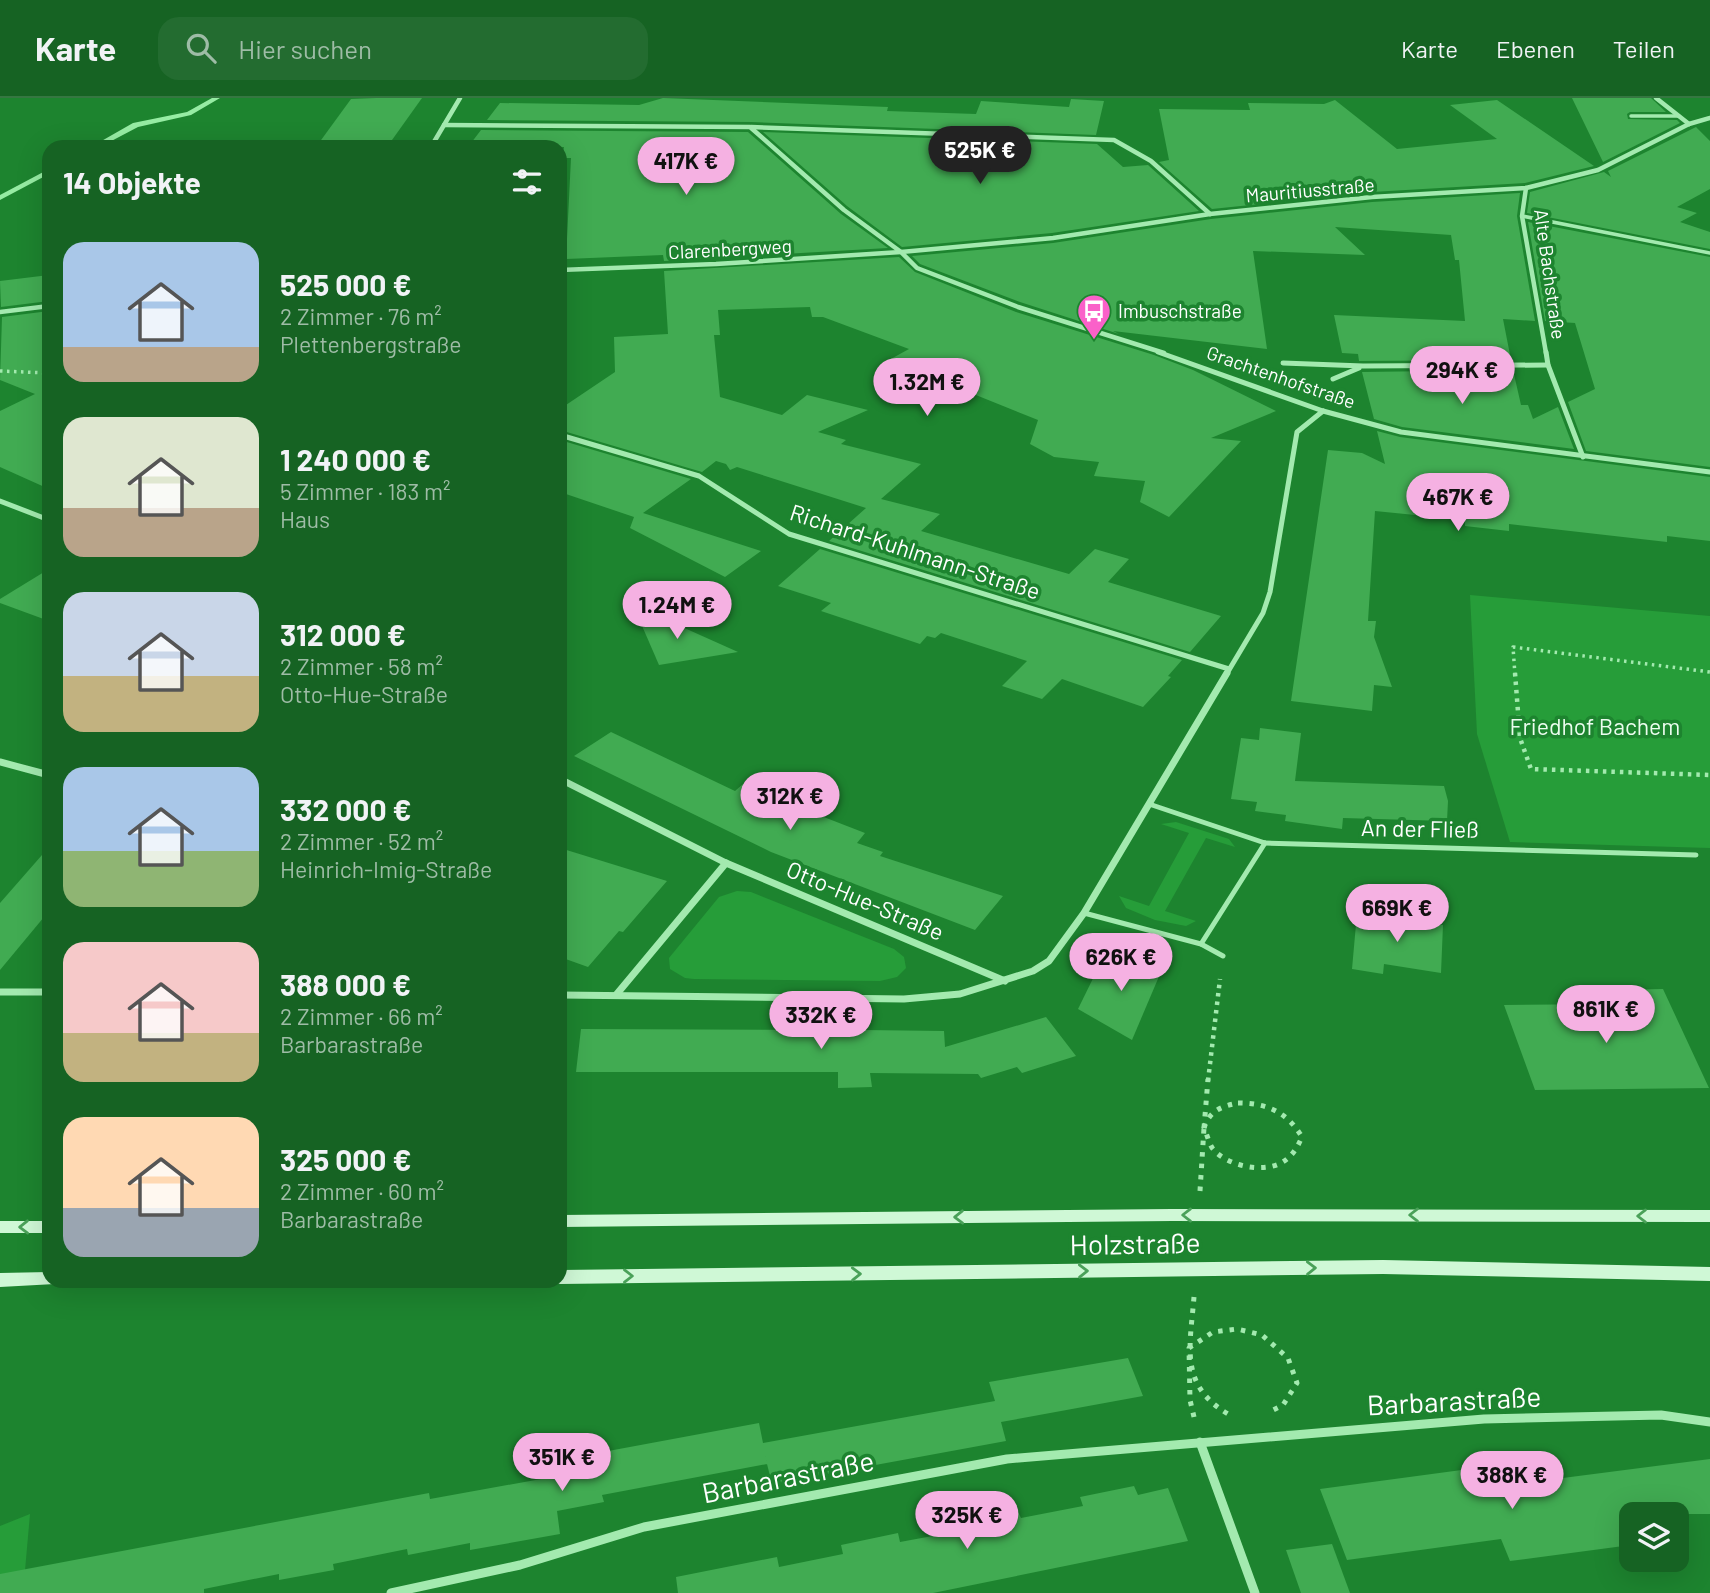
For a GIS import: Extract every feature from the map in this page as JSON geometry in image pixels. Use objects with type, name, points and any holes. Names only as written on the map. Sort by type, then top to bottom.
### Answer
[{"type":"main road","name":"Holzstraße","points":[[567,1221],[1172,1215],[1710,1216]]},
{"type":"main road","points":[[0,1227],[42,1227]]},
{"type":"main road","name":"Holzstraße","points":[[567,1277],[1383,1267],[1710,1274]]},
{"type":"main road","points":[[0,1280],[42,1279]]},
{"type":"street","points":[[434,140],[460,98]]},
{"type":"street","points":[[1656,98],[1689,124]]},
{"type":"street","name":"Mauritiusstraße","points":[[901,252],[1053,238],[1210,214],[1372,197],[1526,188],[1598,170],[1689,124],[1710,118]]},
{"type":"street","points":[[444,125],[750,127],[1114,140],[1151,161],[1210,214]]},
{"type":"street","name":"Grachtenhofstraße","points":[[750,127],[844,210],[901,252],[917,268],[1018,307],[1204,366],[1323,411],[1401,432],[1710,472]]},
{"type":"street","name":"Alte Bachstraße","points":[[1526,188],[1522,216],[1548,365],[1583,457]]},
{"type":"street","name":"Clarenbergweg","points":[[567,270],[716,264],[901,252]]},
{"type":"street","points":[[0,312],[42,307]]},
{"type":"street","name":"Alte Bachstraße","points":[[1283,363],[1363,366],[1548,365]]},
{"type":"street","name":"Alte Bachstraße","points":[[1333,379],[1363,366]]},
{"type":"street","points":[[567,995],[904,999],[960,994],[1033,971],[1049,961],[1084,913],[1263,613],[1270,592],[1297,432],[1323,411]]},
{"type":"street","name":"Richard-Kuhlmann-Straße","points":[[567,437],[698,476],[789,534],[1229,670]]},
{"type":"street","points":[[0,501],[42,517]]},
{"type":"street","points":[[0,762],[42,773]]},
{"type":"street","name":"Otto-Hue-Straße","points":[[567,783],[726,863],[1006,981]]},
{"type":"street","points":[[616,995],[726,863]]},
{"type":"street","points":[[0,992],[42,990]]},
{"type":"street","name":"Barbarastraße","points":[[391,1593],[520,1565],[644,1527],[1007,1460],[1484,1419],[1661,1415],[1710,1422]]},
{"type":"street","points":[[1200,1442],[1255,1593]]},
{"type":"lane","points":[[1631,116],[1679,116]]},
{"type":"lane","points":[[1522,216],[1710,253]]},
{"type":"lane","name":"An der Fließ","points":[[1149,804],[1265,843],[1696,855]]},
{"type":"lane","points":[[1202,944],[1265,843]]},
{"type":"lane","points":[[1084,913],[1202,944],[1223,956]]},
{"type":"path","points":[[0,371],[42,372]]},
{"type":"path","points":[[1710,672],[1513,648],[1520,738],[1531,769],[1710,775]]},
{"type":"path","points":[[1213,1149],[1203,1125],[1223,956]]},
{"type":"path","points":[[1200,1442],[1190,1400],[1189,1348],[1213,1332]]},
{"type":"green space","name":"Friedhof Bachem","points":[[1470,595],[1710,616],[1710,848],[1510,842],[1477,734]]},
{"type":"green space","points":[[1176,822],[1229,839],[1235,847],[1206,838],[1165,911],[1196,921],[1186,926],[1155,920],[1126,908],[1119,896],[1149,906],[1189,833],[1161,824]]},
{"type":"green space","points":[[737,891],[751,892],[894,949],[904,957],[906,968],[897,977],[880,981],[694,979],[685,978],[670,969],[669,958],[719,897]]},
{"type":"green space","points":[[30,1514],[23,1593],[0,1593],[0,1526]]},
{"type":"building","points":[[422,98],[392,140],[321,140],[351,99]]},
{"type":"building","points":[[663,98],[888,107],[887,111],[976,114],[981,101],[1069,107],[1071,99],[1104,101],[1096,135],[751,122],[487,120],[500,103],[639,105]]},
{"type":"building","points":[[1572,98],[1651,98],[1666,112],[1630,112],[1627,114],[1628,119],[1677,120],[1680,123],[1603,162]]},
{"type":"building","points":[[1335,100],[1397,149],[1497,139],[1450,105],[1497,100],[1594,166],[1525,183],[1372,192],[1212,209],[1159,162],[1169,160],[1159,109],[1250,110],[1248,103],[1324,104]]},
{"type":"building","points":[[1696,127],[1710,141],[1710,189],[1677,207],[1697,213],[1680,222],[1710,232],[1710,249],[1527,213],[1530,192],[1604,172],[1611,177],[1608,171]]},
{"type":"building","points":[[481,130],[748,132],[841,214],[888,248],[664,261],[663,255],[567,259],[571,158],[567,158],[567,140],[473,140]]},
{"type":"building","points":[[763,132],[1097,144],[1123,167],[1148,165],[1199,211],[1052,233],[902,247],[847,206]]},
{"type":"building","points":[[1520,193],[1517,216],[1535,321],[1503,319],[1511,360],[1359,361],[1358,354],[1342,353],[1334,315],[1465,321],[1459,260],[1455,260],[1451,235],[1335,227],[1365,255],[1253,251],[1267,349],[1113,331],[1119,334],[1020,302],[920,264],[912,256],[1053,243],[1211,219],[1372,202]]},
{"type":"building","points":[[1528,222],[1710,257],[1710,467],[1586,451],[1568,402],[1595,389],[1575,323],[1545,321]]},
{"type":"building","points":[[899,257],[915,272],[1016,312],[1154,355],[1193,370],[1276,411],[1211,438],[1241,441],[1169,517],[1140,502],[1145,481],[1094,476],[1099,462],[1054,457],[1030,444],[1038,420],[889,360],[909,349],[823,317],[812,317],[810,307],[718,310],[720,335],[714,335],[720,397],[782,415],[807,395],[868,410],[818,432],[846,440],[841,444],[921,464],[881,499],[940,514],[921,531],[1069,574],[1095,549],[1129,559],[1108,582],[1221,616],[1190,652],[829,541],[866,508],[737,467],[730,470],[726,464],[716,461],[702,472],[567,432],[567,404],[615,372],[614,337],[668,334],[664,271]]},
{"type":"building","points":[[42,276],[42,302],[1,307],[0,281]]},
{"type":"building","points":[[42,312],[42,486],[0,467],[0,411],[35,394],[0,380],[2,317]]},
{"type":"building","points":[[1513,370],[1521,405],[1528,405],[1533,419],[1558,407],[1574,449],[1402,427],[1374,419],[1362,372]]},
{"type":"building","points":[[1377,431],[1400,437],[1710,477],[1710,541],[1667,536],[1667,542],[1509,524],[1509,531],[1465,526],[1465,520],[1375,511],[1368,621],[1376,621],[1374,637],[1392,687],[1374,685],[1372,711],[1291,701],[1328,450],[1362,453],[1385,464]]},
{"type":"building","points":[[567,442],[691,479],[643,513],[761,551],[725,577],[630,528],[634,517],[567,494]]},
{"type":"building","points":[[820,549],[1182,660],[1168,676],[1171,677],[1143,707],[1062,679],[1042,699],[1002,686],[1027,661],[941,633],[935,638],[927,636],[920,644],[821,611],[831,603],[778,586]]},
{"type":"building","points":[[42,573],[42,618],[0,603],[0,599]]},
{"type":"building","points":[[633,605],[738,652],[659,665]]},
{"type":"building","points":[[1260,728],[1301,733],[1295,781],[1444,786],[1448,801],[1447,821],[1343,818],[1342,829],[1285,821],[1286,815],[1255,811],[1257,802],[1231,799],[1241,738],[1259,740]]},
{"type":"building","points":[[611,732],[735,791],[743,784],[751,784],[789,799],[785,802],[865,833],[857,843],[883,852],[880,856],[1003,896],[975,930],[771,852],[574,756]]},
{"type":"building","points":[[567,850],[667,881],[588,967],[567,960]]},
{"type":"building","points":[[42,855],[42,919],[0,970],[0,903]]},
{"type":"building","points":[[1357,913],[1443,925],[1441,973],[1384,964],[1383,974],[1352,969]]},
{"type":"building","points":[[1106,952],[1163,967],[1132,1040],[1078,1009]]},
{"type":"building","points":[[1663,989],[1709,1088],[1535,1090],[1504,1005],[1620,1004],[1613,990]]},
{"type":"building","points":[[842,1004],[860,1005],[863,1030],[944,1031],[945,1047],[1046,1017],[1076,1056],[1022,1073],[1017,1067],[981,1078],[978,1074],[870,1073],[872,1087],[838,1088],[838,1072],[576,1072],[581,1029],[840,1030]]},
{"type":"building","points":[[1128,1358],[1143,1396],[1001,1422],[1006,1441],[772,1484],[767,1464],[602,1495],[604,1502],[557,1511],[560,1534],[470,1550],[470,1543],[408,1555],[407,1549],[333,1564],[334,1570],[279,1580],[279,1574],[204,1589],[204,1593],[0,1593],[0,1574],[429,1493],[430,1499],[552,1477],[549,1462],[759,1423],[763,1443],[995,1401],[989,1382]]},
{"type":"building","points":[[1710,1459],[1710,1514],[1689,1514],[1689,1502],[1619,1502],[1619,1547],[1510,1561],[1501,1539],[1347,1560],[1320,1489],[1469,1469],[1478,1489]]},
{"type":"building","points":[[1134,1486],[1138,1495],[1168,1488],[1188,1541],[933,1593],[678,1593],[676,1577],[777,1557],[779,1567],[843,1554],[841,1545],[898,1533],[900,1542],[965,1530],[962,1521],[1017,1510],[1021,1518],[1083,1506],[1080,1497]]},
{"type":"building","points":[[1332,1544],[1350,1593],[1301,1593],[1286,1550]]},
{"type":"waterway","points":[[108,140],[136,125],[189,114],[217,98]]},
{"type":"waterway","points":[[0,198],[42,175]]},
{"type":"place","name":"Imbuschstraße","points":[[1094,341]]}]
